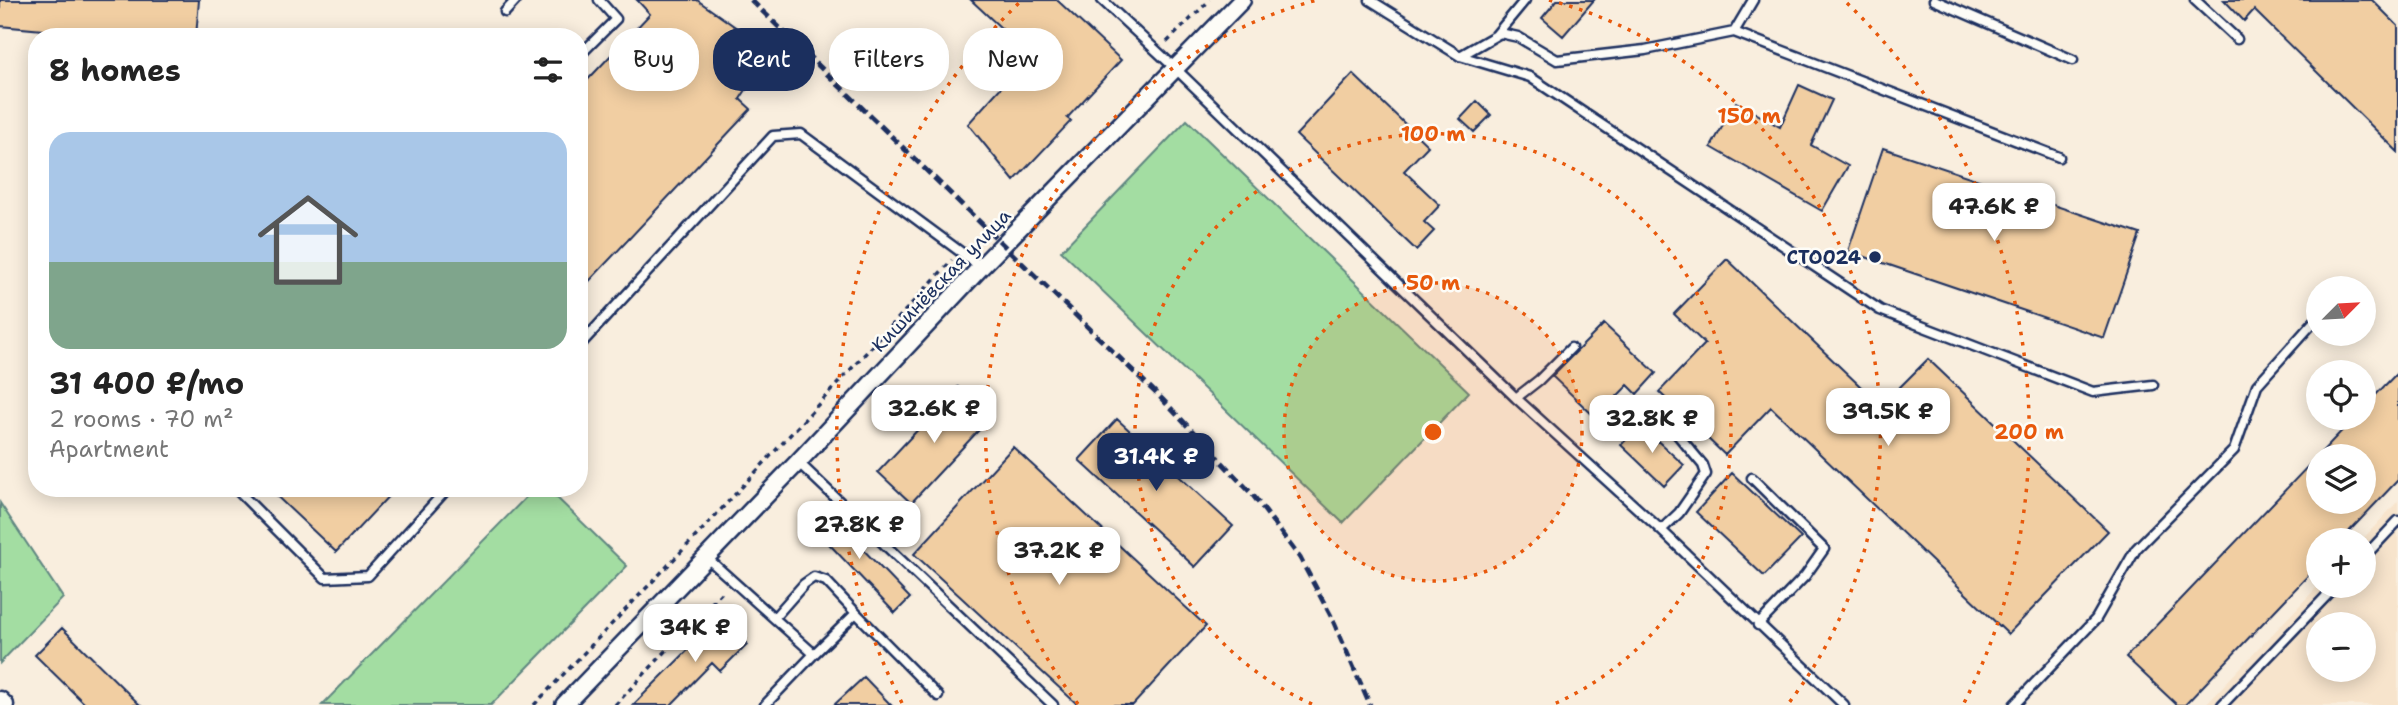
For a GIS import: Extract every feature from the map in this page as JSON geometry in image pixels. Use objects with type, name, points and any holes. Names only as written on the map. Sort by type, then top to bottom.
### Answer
[{"type":"street","name":"Кишинёвская улица","points":[[564,705],[981,267],[1242,0]]},
{"type":"street","points":[[0,700],[5,705]]},
{"type":"lane","points":[[505,12],[516,0]]},
{"type":"lane","points":[[588,47],[616,19],[599,0]]},
{"type":"lane","points":[[1102,0],[1516,398],[1661,530],[1844,705]]},
{"type":"lane","points":[[1371,0],[1460,56],[1530,76],[1880,310],[2093,392],[2153,385]]},
{"type":"lane","points":[[1460,56],[1500,33],[1525,0]]},
{"type":"lane","points":[[1734,32],[1753,0]]},
{"type":"lane","points":[[1934,0],[2073,60]]},
{"type":"lane","points":[[2195,0],[2236,39]]},
{"type":"lane","points":[[1500,33],[1518,37],[1557,60],[1645,50],[1734,32],[2059,157]]},
{"type":"lane","points":[[588,336],[773,136],[801,134],[981,267]]},
{"type":"lane","points":[[2014,705],[2096,619],[2136,549],[2234,450],[2257,385],[2306,330]]},
{"type":"lane","points":[[1516,398],[1539,380],[1571,348]]},
{"type":"lane","points":[[1661,530],[1679,513],[1706,474],[1703,465],[1672,428]]},
{"type":"lane","points":[[798,462],[1053,705]]},
{"type":"lane","points":[[1752,478],[1824,548],[1805,576],[1758,625]]},
{"type":"lane","points":[[244,497],[325,578],[368,576],[441,497]]},
{"type":"lane","points":[[2376,545],[2398,522]]},
{"type":"lane","points":[[706,557],[814,654]]},
{"type":"lane","points":[[774,618],[804,584],[814,577],[825,581],[938,696]]},
{"type":"lane","points":[[2222,705],[2325,598]]},
{"type":"lane","points":[[765,705],[856,613]]},
{"type":"path","points":[[1158,51],[1210,0]]},
{"type":"path","points":[[534,705],[702,530],[960,251]]},
{"type":"path","points":[[615,705],[732,581]]},
{"type":"shaded area","points":[[2398,501],[2398,705],[2205,705],[2307,598],[2376,598],[2376,528],[2373,528]]},
{"type":"green space","points":[[1187,120],[1469,392],[1343,523],[1061,251]]},
{"type":"green space","points":[[526,497],[556,497],[627,566],[491,705],[322,705]]},
{"type":"green space","points":[[0,503],[63,598],[0,663]]},
{"type":"building","points":[[0,0],[199,0],[197,28],[28,29],[0,26]]},
{"type":"building","points":[[637,0],[697,0],[737,28],[713,28],[713,91],[745,91],[740,99],[751,109],[588,282],[588,79],[609,57],[609,91],[699,91],[699,28],[637,28],[650,14]]},
{"type":"building","points":[[971,0],[1057,0],[1121,60],[1067,118],[1071,121],[1014,181],[968,124],[998,91],[1063,91],[1063,28],[1001,28]]},
{"type":"building","points":[[1557,0],[1594,0],[1563,36],[1542,18]]},
{"type":"building","points":[[2224,0],[2372,0],[2398,26],[2398,152],[2254,10],[2244,21]]},
{"type":"building","points":[[1353,74],[1428,146],[1404,171],[1440,205],[1424,222],[1434,231],[1416,250],[1296,135]]},
{"type":"building","points":[[1799,85],[1832,100],[1811,145],[1848,166],[1822,211],[1711,147],[1736,102],[1780,127]]},
{"type":"building","points":[[1477,101],[1491,115],[1474,132],[1460,119]]},
{"type":"building","points":[[1883,148],[2140,234],[2104,338],[1848,251]]},
{"type":"building","points":[[1727,259],[1881,406],[1928,359],[2108,531],[2008,634],[1771,407],[1725,455],[1659,392],[1705,344],[1674,314]]},
{"type":"building","points":[[1604,324],[1656,373],[1637,394],[1628,385],[1596,418],[1552,376]]},
{"type":"building","points":[[2398,372],[2398,480],[2376,503],[2376,444],[2329,444],[2343,430],[2376,430],[2376,395]]},
{"type":"building","points":[[958,387],[991,417],[911,503],[878,472]]},
{"type":"building","points":[[1117,419],[1233,526],[1195,567],[1079,460]]},
{"type":"building","points":[[1640,425],[1684,465],[1664,486],[1621,445]]},
{"type":"building","points":[[1013,447],[1206,626],[1133,705],[1078,705],[914,554]]},
{"type":"building","points":[[2306,468],[2306,514],[2366,514],[2352,528],[2306,528],[2306,578],[2185,705],[2177,705],[2126,657]]},
{"type":"building","points":[[1732,473],[1801,538],[1764,576],[1696,512]]},
{"type":"building","points":[[278,497],[388,497],[336,552]]},
{"type":"building","points":[[823,508],[910,598],[895,613],[808,522]]},
{"type":"building","points":[[721,617],[747,644],[720,671],[712,663],[671,705],[633,705]]},
{"type":"building","points":[[62,628],[140,705],[86,705],[35,655]]},
{"type":"building","points":[[864,677],[891,705],[834,705]]},
{"type":"railway","points":[[751,0],[1162,399],[1252,494],[1300,558],[1331,616],[1370,705]]},
{"type":"place","name":"СТО024","points":[[1875,257]]}]
